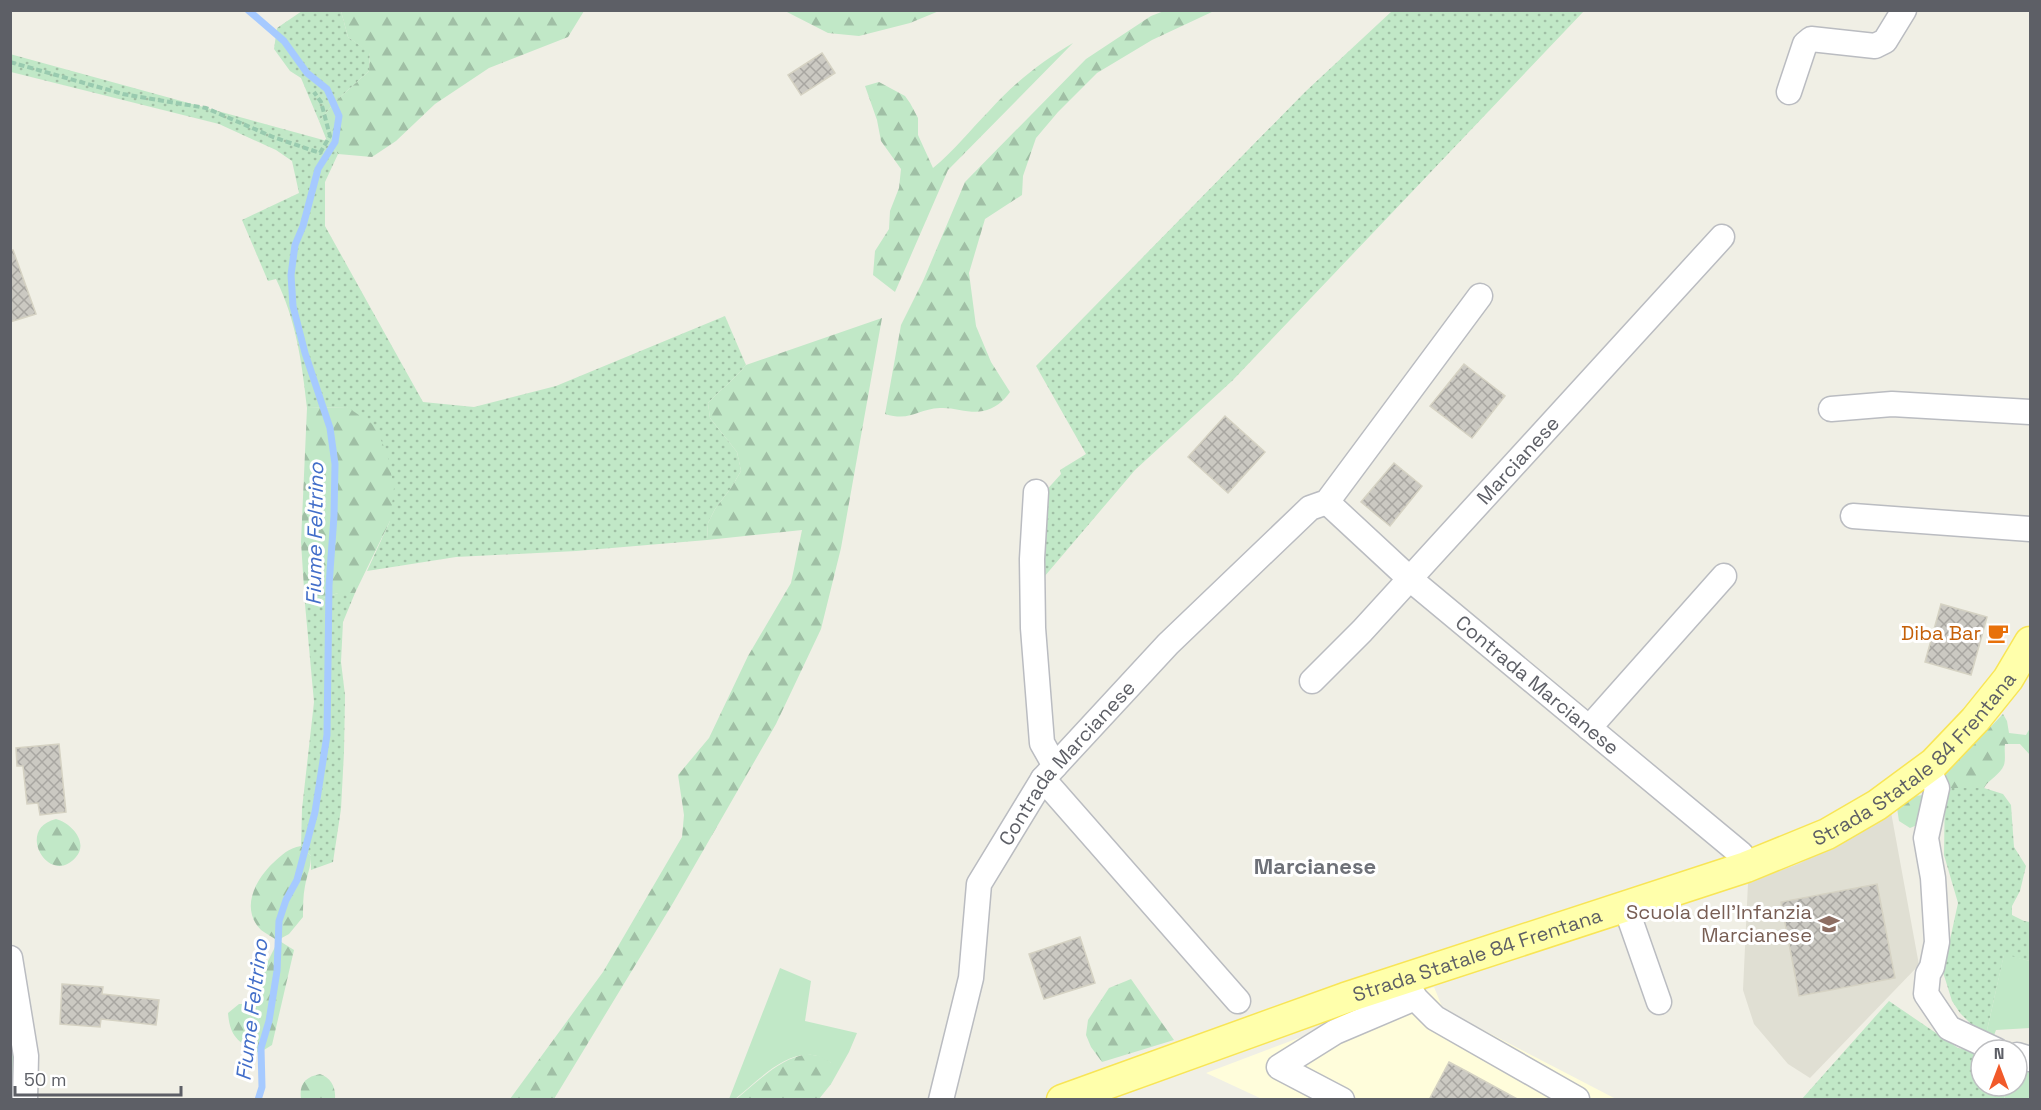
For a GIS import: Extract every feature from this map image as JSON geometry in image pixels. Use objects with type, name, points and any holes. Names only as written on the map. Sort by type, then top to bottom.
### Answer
[{"type":"main road","name":"Strada Statale 84 Frentana","points":[[1062,1100],[1345,998],[1410,989],[1626,908],[1746,867],[1827,834],[1877,805],[1928,768],[1975,720],[2007,679],[2031,642]]},
{"type":"street","points":[[1789,92],[1804,44],[1811,39],[1875,46],[1885,41],[1904,10]]},
{"type":"street","name":"Marcianese","points":[[1312,681],[1362,631],[1722,237]]},
{"type":"street","name":"Contrada Marcianese","points":[[941,1100],[971,978],[979,884],[1049,773],[1168,645],[1310,508],[1327,502],[1480,296]]},
{"type":"street","points":[[1831,409],[1892,404],[2031,412]]},
{"type":"street","points":[[1036,492],[1032,559],[1033,628],[1042,743],[1049,773],[1238,1001]]},
{"type":"street","name":"Contrada Marcianese","points":[[1327,502],[1410,579],[1741,854],[1746,867]]},
{"type":"street","points":[[1853,516],[2031,529]]},
{"type":"street","points":[[1589,729],[1724,576]]},
{"type":"street","points":[[1928,768],[1937,788],[1926,838],[1933,878],[1936,942],[1932,967],[1928,974],[1926,994],[1949,1028],[1970,1038]]},
{"type":"street","points":[[1626,908],[1659,1002]]},
{"type":"street","points":[[10,958],[26,1056],[25,1100]]},
{"type":"street","points":[[1342,1100],[1279,1067],[1410,989],[1435,1018],[1577,1100]]},
{"type":"path","points":[[10,62],[123,94],[206,108],[273,137],[320,153],[330,136],[321,102],[314,92]]},
{"type":"shaded area","name":"Scuola dell'Infanzia Marcianese","points":[[1891,812],[1919,965],[1810,1078],[1788,1064],[1754,1024],[1743,990],[1748,883],[1798,864],[1851,838]]},
{"type":"shaded area","points":[[1434,987],[1443,1009],[1616,1099],[1262,1099],[1206,1073]]},
{"type":"green space","points":[[341,10],[584,11],[568,37],[489,68],[435,104],[396,141],[372,157],[338,154],[327,141],[319,121],[337,100],[369,71],[370,53],[348,37]]},
{"type":"green space","points":[[302,11],[341,11],[348,37],[370,52],[369,71],[337,100],[319,121],[301,78],[290,71],[274,49],[277,28]]},
{"type":"green space","points":[[785,11],[939,11],[910,23],[859,36],[828,33]]},
{"type":"green space","points":[[1164,11],[1214,11],[1152,40],[1097,73],[1036,138],[1023,176],[1022,195],[985,219],[969,273],[976,326],[991,362],[1010,392],[998,404],[983,411],[940,408],[901,417],[885,414],[901,325],[923,281],[965,182],[1086,59],[1151,16]]},
{"type":"green space","points":[[1392,11],[1584,11],[1233,380],[1135,470],[1044,577],[1043,494],[1061,474],[1060,470],[1086,454],[1036,366],[1305,92]]},
{"type":"green space","points":[[1073,43],[948,170],[895,292],[873,275],[875,251],[889,229],[890,211],[899,188],[901,169],[881,141],[877,120],[865,86],[879,82],[905,96],[918,118],[918,135],[933,168],[1018,82],[1050,57]]},
{"type":"green space","points":[[10,54],[327,141],[338,154],[325,182],[325,226],[423,402],[474,407],[556,386],[725,316],[746,365],[708,403],[710,418],[737,452],[741,471],[708,523],[707,540],[576,551],[456,557],[367,571],[390,521],[347,407],[307,408],[300,358],[289,310],[276,279],[268,281],[242,220],[299,193],[292,161],[276,150],[219,124],[11,72]]},
{"type":"green space","points":[[882,318],[841,548],[821,629],[776,724],[673,903],[554,1099],[510,1099],[603,972],[682,837],[684,815],[678,775],[709,738],[748,656],[791,583],[802,530],[707,540],[708,523],[741,471],[737,452],[710,418],[708,403],[746,365]]},
{"type":"green space","points":[[347,407],[374,425],[387,453],[394,488],[390,521],[355,593],[338,593],[305,604],[301,542],[307,408]]},
{"type":"green space","points":[[338,593],[355,593],[343,622],[341,662],[345,695],[341,809],[333,862],[311,870],[311,856],[301,846],[302,809],[314,702],[305,604]]},
{"type":"green space","points":[[2003,714],[2009,733],[2026,735],[2030,728],[2030,755],[2020,744],[2005,744],[2004,765],[1984,788],[1945,788],[1944,775]]},
{"type":"green space","points":[[1945,788],[1984,788],[2003,794],[2011,805],[2014,847],[2026,866],[2020,891],[2012,906],[2012,915],[2030,922],[2030,961],[2004,955],[1986,1035],[1960,1013],[1952,1001],[1943,972],[1958,903],[1944,855]]},
{"type":"green space","points":[[1924,795],[1922,823],[1910,828],[1899,821],[1897,808],[1913,796]]},
{"type":"green space","points":[[56,819],[72,829],[79,839],[79,851],[76,857],[66,865],[56,866],[47,861],[40,853],[37,844],[38,834],[44,825]]},
{"type":"green space","points":[[301,846],[311,856],[304,894],[303,917],[289,934],[278,940],[294,950],[272,1045],[259,1053],[236,1038],[228,1013],[239,1004],[256,1001],[267,963],[278,941],[261,930],[255,922],[251,913],[252,895],[266,870],[279,857]]},
{"type":"green space","points":[[2004,954],[2030,961],[2030,1028],[1996,1030],[1993,1038],[1986,1035]]},
{"type":"green space","points":[[780,968],[811,981],[805,1021],[857,1033],[831,1084],[831,1063],[818,1056],[805,1055],[780,1064],[735,1099],[729,1099]]},
{"type":"green space","points":[[1131,979],[1174,1040],[1102,1062],[1091,1047],[1086,1035],[1088,1020],[1109,988]]},
{"type":"green space","points":[[1889,1001],[1958,1048],[1969,1050],[1969,1098],[2004,1098],[2004,1099],[1801,1100]]},
{"type":"green space","points":[[10,1003],[16,1070],[14,1100],[10,1099]]},
{"type":"green space","points":[[807,1054],[824,1057],[831,1063],[831,1084],[819,1099],[735,1100],[778,1066]]},
{"type":"green space","points":[[2030,1064],[2030,1099],[2004,1100],[2005,1098],[2029,1098]]},
{"type":"green space","points":[[320,1074],[332,1084],[335,1099],[301,1099],[304,1082]]},
{"type":"building","points":[[822,53],[835,73],[801,95],[788,75]]},
{"type":"building","points":[[10,250],[13,250],[36,314],[10,322]]},
{"type":"building","points":[[1464,364],[1505,396],[1472,438],[1430,406]]},
{"type":"building","points":[[1225,416],[1265,452],[1228,493],[1188,457]]},
{"type":"building","points":[[1394,463],[1422,486],[1390,526],[1361,502]]},
{"type":"building","points":[[1941,604],[1987,617],[1971,675],[1925,662]]},
{"type":"building","points":[[59,744],[66,812],[40,815],[38,803],[27,804],[23,766],[17,766],[16,748]]},
{"type":"building","points":[[1877,884],[1895,978],[1799,996],[1781,902]]},
{"type":"building","points":[[1080,937],[1095,983],[1044,999],[1029,954]]},
{"type":"building","points":[[62,984],[103,987],[102,994],[159,1000],[156,1025],[101,1019],[100,1027],[60,1024]]},
{"type":"building","points":[[1449,1062],[1466,1071],[1519,1100],[1429,1100]]},
{"type":"waterway","name":"Fiume Feltrino","points":[[248,10],[284,41],[307,73],[327,89],[339,116],[335,142],[318,169],[303,226],[295,245],[291,275],[293,306],[305,353],[330,428],[335,464],[329,585],[327,735],[315,812],[297,880],[286,900],[279,921],[277,971],[269,1021],[261,1048],[262,1087],[258,1100]]},
{"type":"place","name":"Diba Bar","points":[[1998,633]]},
{"type":"place","name":"Scuola dell'Infanzia Marcianese","points":[[1829,924]]},
{"type":"district","name":"Marcianese","points":[[1315,866]]}]
